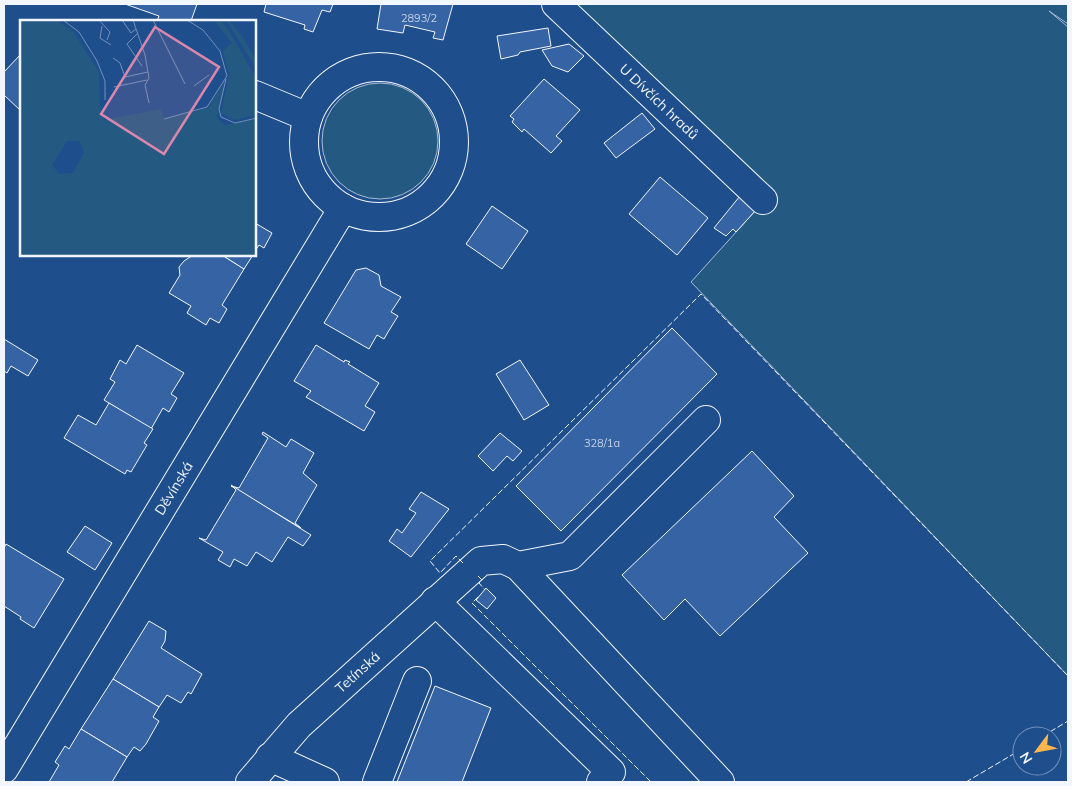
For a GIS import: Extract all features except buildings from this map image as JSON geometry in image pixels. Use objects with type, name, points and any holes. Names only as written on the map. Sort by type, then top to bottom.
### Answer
[{"type":"street","name":"U Dívčích hradů","points":[[556,4],[763,200]]},
{"type":"street","points":[[391,67],[416,76],[436,92],[449,115],[454,140],[450,166],[437,189],[418,206],[394,216],[368,217],[343,208],[326,195],[313,178],[305,151],[304,137],[308,116],[321,94],[340,77],[365,68],[391,67]]},
{"type":"street","points":[[256,95],[308,116]]},
{"type":"street","name":"Děvínská","points":[[4,769],[343,208]]},
{"type":"street","points":[[518,566],[570,556],[706,420]]},
{"type":"street","name":"Tetínská","points":[[250,782],[299,725],[435,600],[481,561],[503,560],[518,566]]},
{"type":"street","points":[[518,566],[720,782]]},
{"type":"street","points":[[435,600],[610,772],[601,782]]},
{"type":"street","points":[[377,782],[417,681]]},
{"type":"street","points":[[270,757],[325,782]]},
{"type":"shaded area","points":[[567,4],[1068,4],[1068,24],[1049,11],[1068,27],[1068,676],[691,282],[756,210]]},
{"type":"shaded area","points":[[380,83],[402,87],[421,100],[434,119],[438,141],[434,163],[421,182],[402,195],[380,199],[358,195],[339,182],[326,163],[322,141],[326,119],[339,100],[358,87]]},
{"type":"fence","points":[[463,563],[456,556],[440,573],[430,561],[701,294],[1068,676]]},
{"type":"fence","points":[[478,576],[482,580],[479,583],[485,590]]},
{"type":"fence","points":[[478,597],[472,603],[651,782]]},
{"type":"fence","points":[[1060,726],[1068,721]]},
{"type":"fence","points":[[966,782],[1012,755]]}]
